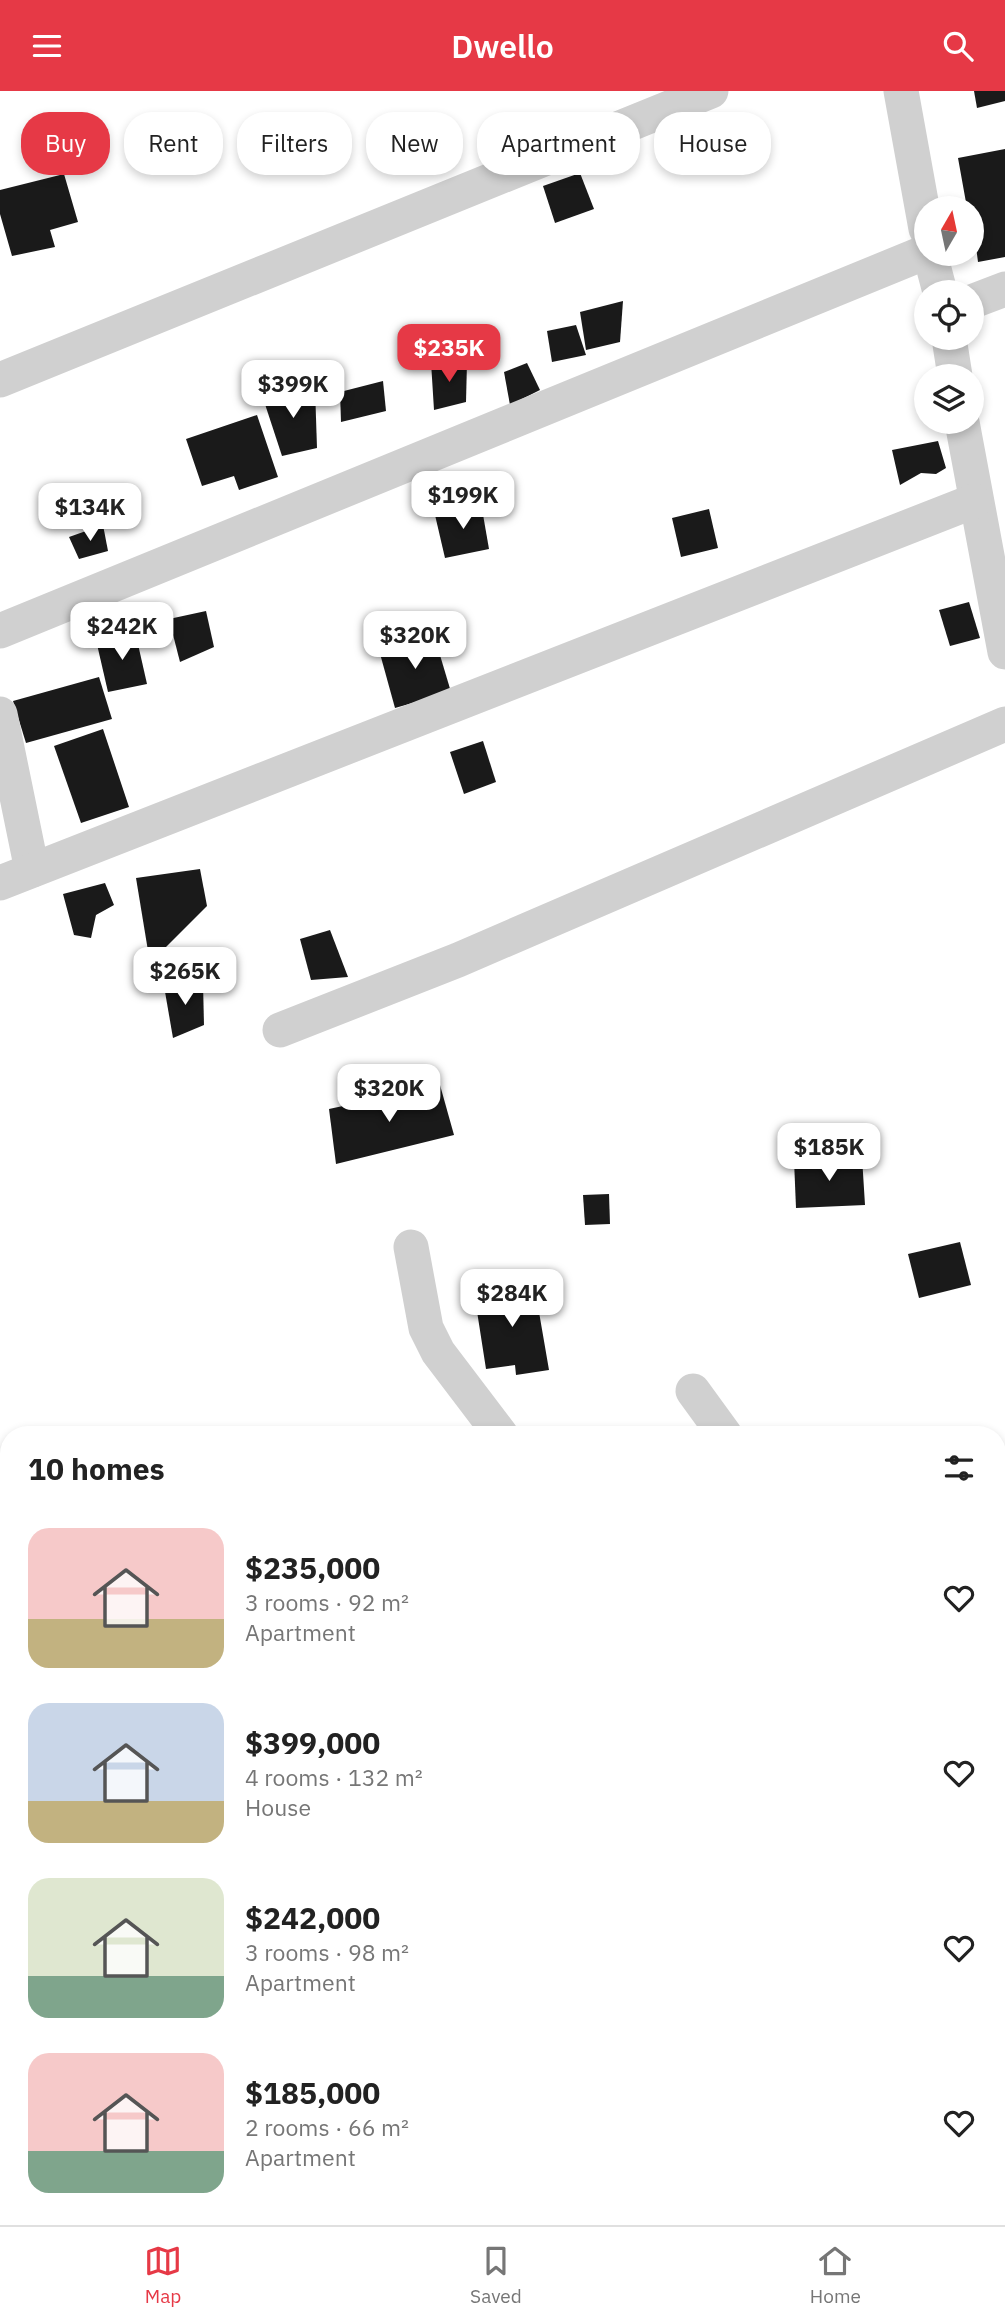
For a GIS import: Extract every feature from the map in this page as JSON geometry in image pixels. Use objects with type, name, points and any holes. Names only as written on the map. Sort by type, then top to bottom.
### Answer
[{"type":"street","points":[[0,380],[711,91]]},
{"type":"street","points":[[901,91],[920,196]]},
{"type":"street","points":[[0,631],[914,259]]},
{"type":"street","points":[[984,297],[1005,289]]},
{"type":"street","points":[[964,434],[974,501],[1005,652]]},
{"type":"street","points":[[0,884],[974,501]]},
{"type":"street","points":[[0,715],[32,870]]},
{"type":"street","points":[[280,1030],[458,960],[1005,724]]},
{"type":"street","points":[[411,1247],[426,1328],[438,1352],[494,1426]]},
{"type":"street","points":[[693,1391],[718,1426]]},
{"type":"building","points":[[974,91],[1005,91],[1005,101],[977,108]]},
{"type":"building","points":[[1005,149],[1005,257],[984,261],[984,196],[965,196],[958,158]]},
{"type":"building","points":[[64,175],[78,222],[50,230],[55,247],[12,256],[0,214],[0,190]]},
{"type":"building","points":[[581,175],[594,209],[555,223],[543,186]]},
{"type":"building","points":[[623,301],[620,342],[586,350],[580,312]]},
{"type":"building","points":[[576,325],[586,355],[552,362],[547,331]]},
{"type":"building","points":[[431,362],[467,362],[466,402],[434,410]]},
{"type":"building","points":[[527,363],[540,390],[510,405],[504,372]]},
{"type":"building","points":[[383,381],[386,411],[341,422],[340,392]]},
{"type":"building","points":[[315,388],[317,448],[282,456],[262,395]]},
{"type":"building","points":[[257,415],[278,477],[239,490],[234,476],[202,486],[186,439]]},
{"type":"building","points":[[938,441],[946,468],[936,474],[921,473],[900,485],[892,450]]},
{"type":"building","points":[[481,503],[489,549],[445,558],[435,515]]},
{"type":"building","points":[[709,509],[718,548],[681,557],[672,518]]},
{"type":"building","points":[[103,525],[108,551],[79,559],[69,537]]},
{"type":"building","points":[[969,602],[980,638],[950,646],[939,610]]},
{"type":"building","points":[[206,611],[214,647],[180,662],[169,619]]},
{"type":"building","points":[[135,631],[147,684],[108,692],[96,640]]},
{"type":"building","points":[[434,635],[451,692],[395,708],[379,650]]},
{"type":"building","points":[[99,677],[112,719],[26,743],[13,701]]},
{"type":"building","points":[[103,729],[129,807],[81,823],[54,746]]},
{"type":"building","points":[[483,741],[496,782],[464,794],[450,752]]},
{"type":"building","points":[[200,869],[207,906],[150,963],[136,878]]},
{"type":"building","points":[[105,883],[114,905],[96,915],[91,938],[74,935],[63,894]]},
{"type":"building","points":[[330,930],[348,977],[311,980],[300,939]]},
{"type":"building","points":[[203,983],[204,1025],[173,1038],[164,986]]},
{"type":"building","points":[[440,1085],[454,1135],[336,1164],[329,1109]]},
{"type":"building","points":[[862,1157],[865,1205],[796,1208],[794,1160]]},
{"type":"building","points":[[609,1194],[610,1224],[585,1225],[583,1195]]},
{"type":"building","points":[[960,1242],[971,1285],[919,1298],[908,1254]]},
{"type":"building","points":[[534,1283],[549,1370],[516,1375],[515,1365],[486,1369],[474,1292]]}]
